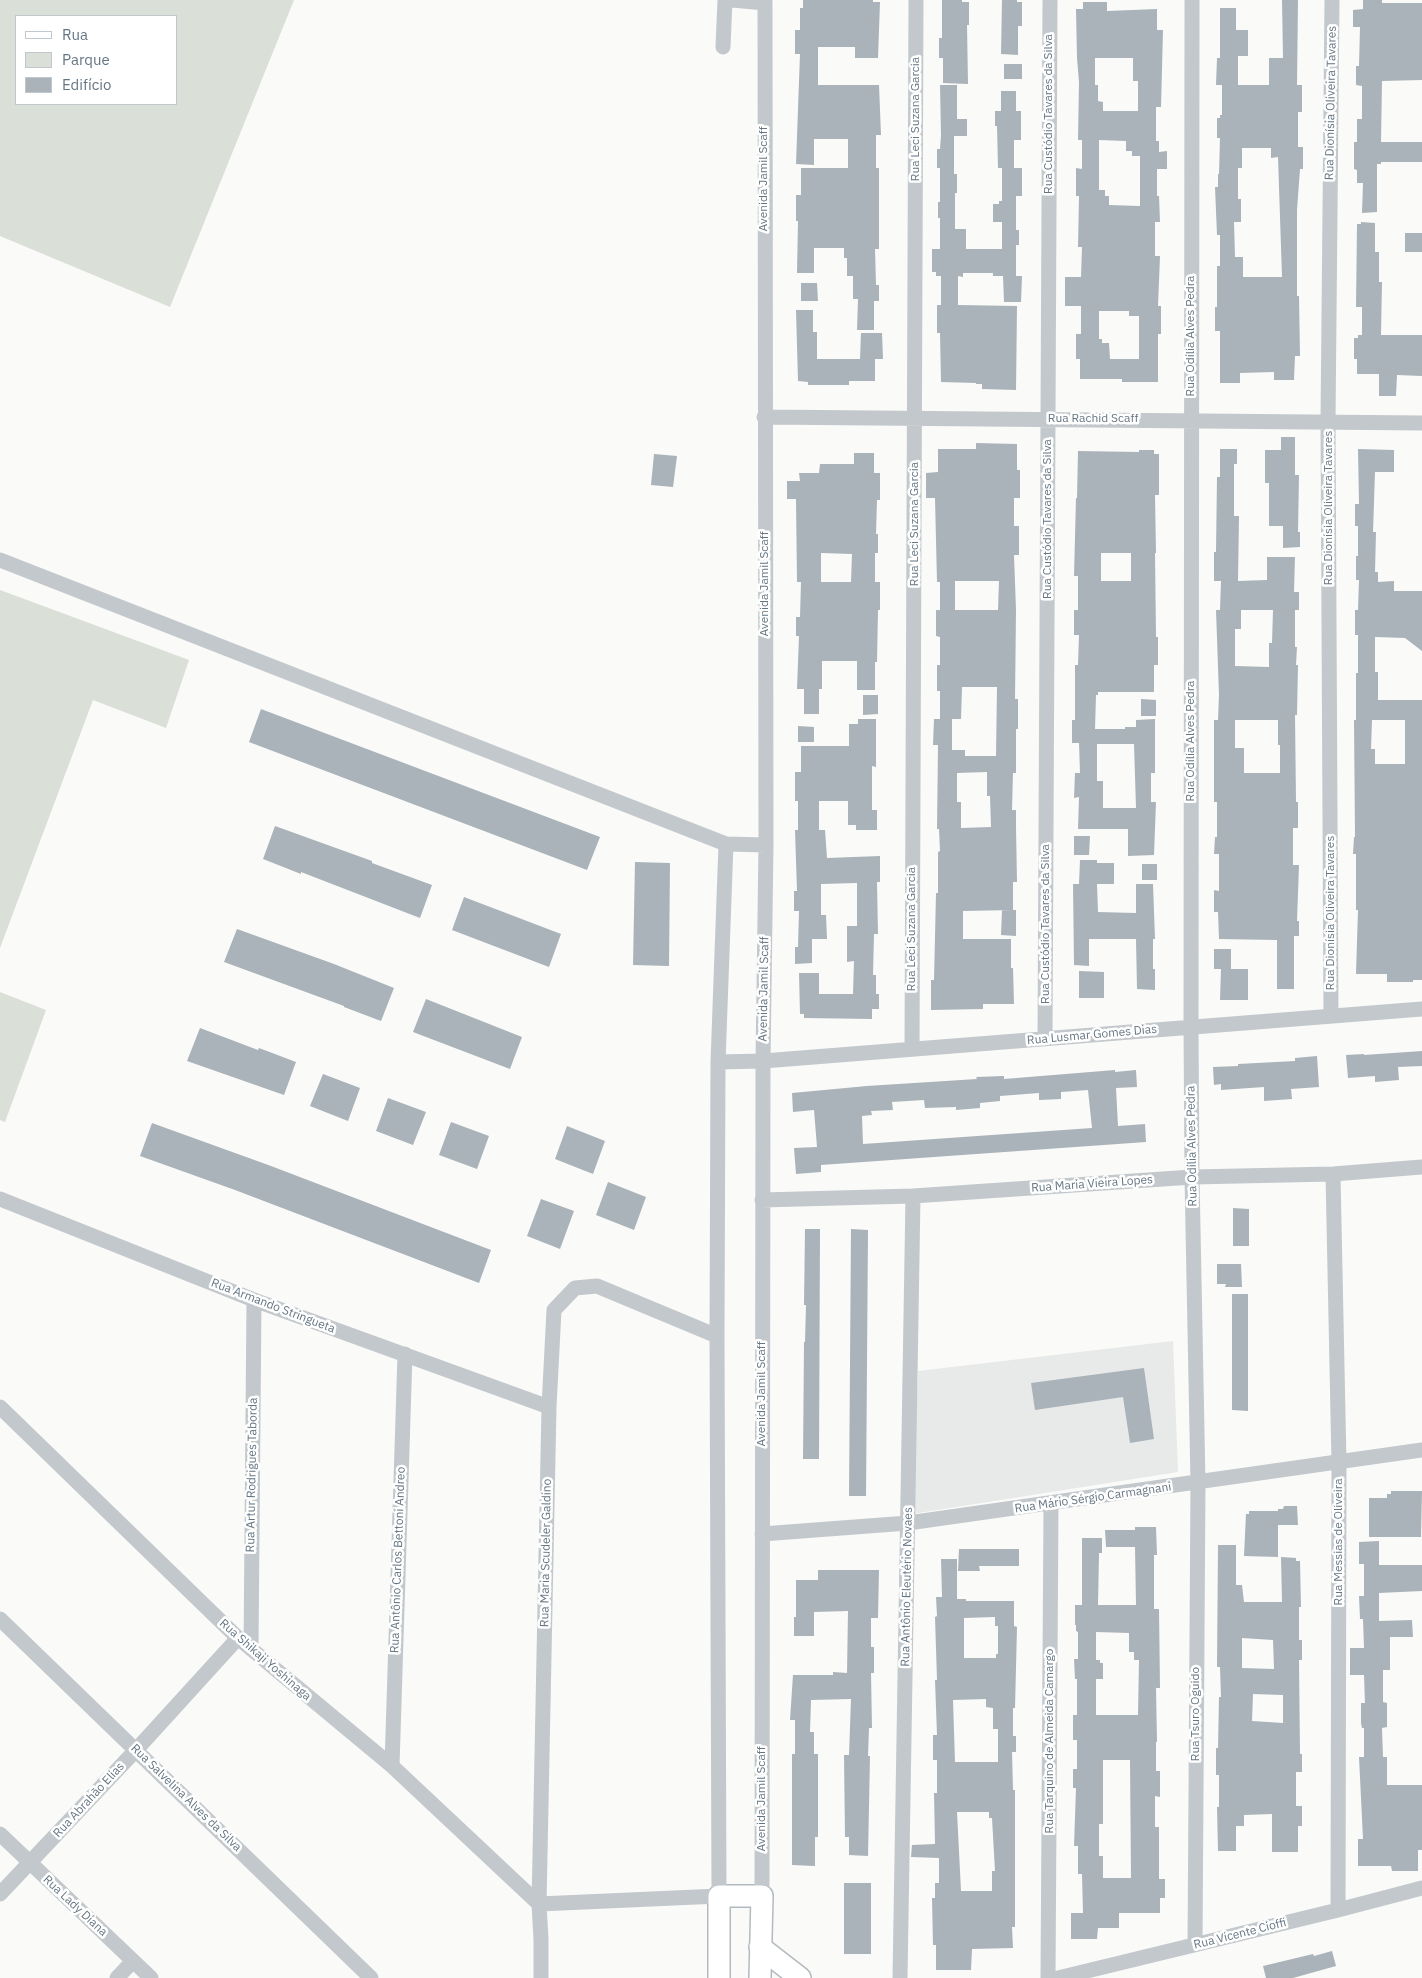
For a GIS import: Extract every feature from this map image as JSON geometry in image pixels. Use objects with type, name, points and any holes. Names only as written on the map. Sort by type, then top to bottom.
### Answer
[{"type":"street","points":[[723,47],[725,0]]},
{"type":"street","points":[[732,0],[764,2]]},
{"type":"street","name":"Rua Leci Suzana Garcia","points":[[912,1049],[916,0]]},
{"type":"street","name":"Rua Custódio Tavares da Silva","points":[[1046,1038],[1050,0]]},
{"type":"street","name":"Rua Odília Alves Pedra","points":[[1192,0],[1190,420],[1191,1027],[1198,1483]]},
{"type":"street","name":"Rua Dionísia Oliveira Tavares","points":[[1331,1016],[1328,422],[1332,0]]},
{"type":"street","name":"Avenida Jamil Scaff","points":[[760,1978],[762,1896],[762,1200],[766,845],[764,2]]},
{"type":"street","name":"Rua Rachid Scaff","points":[[764,417],[1422,423]]},
{"type":"street","points":[[0,560],[726,844],[766,845]]},
{"type":"street","points":[[719,1978],[718,1062],[726,844]]},
{"type":"street","name":"Rua Lusmar Gomes Dias","points":[[718,1062],[763,1061],[1422,1009]]},
{"type":"street","name":"Rua Maria Vieira Lopes","points":[[762,1200],[912,1196],[1192,1177],[1333,1174],[1422,1167]]},
{"type":"street","name":"Rua Messias de Oliveira","points":[[1333,1174],[1339,1463],[1338,1910]]},
{"type":"street","name":"Rua Antônio Eleutério Novaes","points":[[900,1978],[912,1196]]},
{"type":"street","name":"Rua Armando Stringueta","points":[[0,1199],[254,1300],[549,1407]]},
{"type":"street","name":"Rua Maria Scudeler Galdino","points":[[541,1978],[542,1939],[539,1904],[549,1407],[554,1310],[575,1288],[596,1286],[717,1336]]},
{"type":"street","name":"Rua Artur Rodrigues Taborda","points":[[250,1649],[254,1300]]},
{"type":"street","name":"Rua Antônio Carlos Bettoni Andreo","points":[[392,1766],[405,1354]]},
{"type":"street","name":"Rua Shikaji Yoshinaga","points":[[0,1407],[238,1638],[392,1766],[539,1904]]},
{"type":"street","name":"Rua Mário Sérgio Carmagnani","points":[[762,1534],[908,1523],[1422,1450]]},
{"type":"street","name":"Rua Tsuro Oguido","points":[[1195,1945],[1198,1483]]},
{"type":"street","name":"Rua Tarquino de Almeida Camargo","points":[[1048,1978],[1051,1504]]},
{"type":"street","name":"Rua Salvelina Alves da Silva","points":[[0,1618],[371,1978]]},
{"type":"street","name":"Rua Abrahão Elias","points":[[0,1894],[136,1750],[238,1638]]},
{"type":"street","name":"Rua Lady Diana","points":[[0,1834],[151,1978]]},
{"type":"street","name":"Rua Vicente Cioffi","points":[[1058,1978],[1422,1888]]},
{"type":"street","points":[[539,1904],[719,1896],[762,1896]]},
{"type":"street","points":[[760,1947],[800,1978]]},
{"type":"street","points":[[117,1978],[134,1961]]},
{"type":"shaded area","points":[[1173,1341],[1178,1472],[912,1514],[918,1371]]},
{"type":"green space","points":[[0,0],[294,0],[170,307],[0,236]]},
{"type":"green space","points":[[0,590],[189,660],[166,728],[93,700],[0,948]]},
{"type":"green space","points":[[0,992],[46,1010],[5,1122],[0,1120]]},
{"type":"building","points":[[803,0],[873,0],[873,2],[880,2],[878,58],[855,58],[855,47],[818,47],[818,85],[879,85],[881,135],[876,135],[876,168],[879,168],[879,249],[875,249],[876,285],[879,285],[879,301],[874,301],[874,330],[857,330],[858,299],[853,299],[853,276],[847,276],[847,258],[844,258],[844,248],[814,248],[814,273],[797,273],[798,221],[796,221],[796,195],[801,195],[801,168],[848,168],[848,139],[814,139],[814,165],[796,164],[800,54],[795,54],[795,30],[800,30],[800,8],[803,8]]},
{"type":"building","points":[[942,0],[969,2],[969,25],[967,25],[968,84],[943,83],[943,58],[939,58],[939,38],[942,38]]},
{"type":"building","points":[[1002,0],[1022,2],[1022,26],[1018,26],[1018,55],[1001,54]]},
{"type":"building","points":[[1282,0],[1298,0],[1297,85],[1302,85],[1302,112],[1298,112],[1298,147],[1303,147],[1303,169],[1300,169],[1297,210],[1297,296],[1299,296],[1300,356],[1295,356],[1294,380],[1274,380],[1274,372],[1240,373],[1240,383],[1220,383],[1220,331],[1215,331],[1215,307],[1217,307],[1217,266],[1220,266],[1220,235],[1217,235],[1215,187],[1218,187],[1219,174],[1220,138],[1217,138],[1217,118],[1220,118],[1220,115],[1222,115],[1222,85],[1216,85],[1217,58],[1220,58],[1220,8],[1236,8],[1236,30],[1248,30],[1248,56],[1238,56],[1238,85],[1269,85],[1269,58],[1283,58]],"holes":[[[1242,148],[1271,148],[1271,158],[1278,157],[1282,277],[1243,277],[1243,257],[1235,257],[1234,222],[1241,222],[1241,199],[1238,199],[1238,168],[1242,168]]]},
{"type":"building","points":[[1363,0],[1382,0],[1382,3],[1422,3],[1422,80],[1382,81],[1381,142],[1422,142],[1422,162],[1381,162],[1381,164],[1377,164],[1377,212],[1362,213],[1363,183],[1357,183],[1357,170],[1354,169],[1354,142],[1357,142],[1357,119],[1362,119],[1362,86],[1356,85],[1356,66],[1359,66],[1360,27],[1353,27],[1353,10],[1363,9]]},
{"type":"building","points":[[1083,2],[1107,2],[1107,11],[1157,9],[1157,30],[1163,30],[1161,107],[1156,107],[1156,141],[1159,141],[1159,152],[1167,151],[1167,169],[1157,169],[1157,196],[1159,196],[1160,222],[1155,222],[1155,256],[1160,256],[1158,306],[1161,306],[1161,334],[1158,334],[1158,382],[1122,382],[1122,379],[1080,379],[1080,359],[1076,359],[1076,334],[1081,334],[1081,306],[1065,306],[1065,277],[1081,277],[1082,247],[1078,247],[1079,196],[1076,196],[1076,168],[1082,169],[1082,140],[1078,140],[1079,82],[1076,9],[1083,9]],"holes":[[[1095,58],[1133,58],[1133,81],[1138,81],[1138,111],[1103,111],[1103,102],[1098,101],[1098,85],[1095,85]],[[1099,140],[1126,141],[1126,151],[1132,151],[1132,156],[1140,156],[1140,206],[1109,205],[1109,196],[1105,196],[1105,190],[1099,190]],[[1099,311],[1129,311],[1129,316],[1139,316],[1139,359],[1110,359],[1109,343],[1102,343],[1102,339],[1099,339]]]},
{"type":"building","points":[[1004,64],[1022,64],[1022,79],[1004,79]]},
{"type":"building","points":[[940,85],[957,85],[957,119],[967,119],[967,136],[954,136],[954,174],[957,174],[955,229],[966,229],[966,249],[1002,249],[1002,222],[993,222],[993,204],[999,204],[999,201],[1002,201],[1002,168],[1022,168],[1022,196],[1016,196],[1016,230],[1019,230],[1019,245],[1016,245],[1016,276],[1022,276],[1021,302],[1004,302],[1003,276],[993,276],[993,273],[963,273],[963,277],[958,276],[958,305],[1017,306],[1016,390],[982,389],[982,384],[976,383],[941,382],[940,333],[937,333],[937,305],[941,305],[941,276],[936,276],[936,272],[932,272],[932,249],[940,249],[938,202],[940,202],[940,168],[937,168],[937,149],[940,149],[941,135]]},
{"type":"building","points":[[1001,91],[1016,91],[1016,111],[1021,111],[1021,140],[1014,140],[1014,168],[998,168],[995,111],[1001,111]]},
{"type":"building","points":[[1361,222],[1375,223],[1375,252],[1379,252],[1379,282],[1382,282],[1381,335],[1422,335],[1422,376],[1397,375],[1396,396],[1379,396],[1379,374],[1357,374],[1357,359],[1354,359],[1354,338],[1362,335],[1362,307],[1356,307],[1357,224],[1361,224]]},
{"type":"building","points":[[1405,233],[1422,233],[1422,252],[1405,252]]},
{"type":"building","points":[[801,283],[817,283],[818,301],[801,301]]},
{"type":"building","points":[[796,310],[813,310],[813,332],[817,332],[817,359],[860,359],[861,333],[882,333],[883,359],[875,359],[875,381],[849,381],[849,385],[808,385],[808,382],[798,381]]},
{"type":"building","points":[[1281,437],[1295,437],[1295,475],[1299,475],[1298,532],[1300,532],[1300,547],[1283,548],[1283,526],[1269,526],[1269,483],[1265,483],[1265,450],[1281,450]]},
{"type":"building","points":[[976,443],[1017,444],[1017,470],[1020,470],[1020,498],[1014,498],[1014,526],[1019,526],[1019,555],[1014,555],[1016,610],[1015,699],[1018,699],[1018,729],[1016,729],[1016,773],[1013,773],[1012,810],[1016,810],[1017,882],[1013,882],[1013,910],[963,911],[963,939],[1011,939],[1014,1004],[983,1004],[983,1009],[931,1010],[931,980],[934,980],[936,893],[938,893],[938,852],[940,851],[939,829],[937,829],[938,745],[933,745],[934,719],[940,719],[940,691],[937,691],[937,665],[940,665],[940,637],[936,636],[936,610],[940,610],[940,582],[937,582],[935,498],[926,498],[926,473],[938,472],[938,449],[976,449]],"holes":[[[955,581],[999,581],[998,610],[955,610]],[[962,687],[997,687],[996,756],[965,756],[965,750],[952,750],[952,719],[961,719]],[[987,772],[987,796],[990,796],[991,827],[961,828],[961,802],[957,802],[957,773]]]},
{"type":"building","points":[[1220,449],[1237,449],[1237,464],[1234,464],[1234,516],[1239,516],[1238,581],[1267,580],[1267,557],[1295,557],[1294,592],[1299,592],[1299,610],[1295,610],[1295,647],[1297,647],[1296,665],[1298,665],[1297,715],[1295,715],[1298,828],[1293,828],[1293,865],[1299,865],[1297,921],[1299,921],[1299,936],[1294,936],[1294,989],[1277,989],[1277,940],[1219,939],[1218,912],[1214,912],[1214,890],[1219,891],[1219,854],[1214,854],[1215,837],[1217,837],[1217,802],[1214,802],[1214,720],[1218,720],[1216,610],[1220,610],[1221,581],[1214,581],[1214,552],[1216,552],[1217,477],[1220,477]],"holes":[[[1241,610],[1273,610],[1272,643],[1269,643],[1269,667],[1235,666],[1235,629],[1241,629]],[[1235,720],[1278,720],[1280,773],[1244,773],[1244,748],[1235,748]]]},
{"type":"building","points":[[1358,449],[1394,450],[1394,472],[1375,472],[1373,532],[1376,532],[1375,572],[1378,572],[1378,582],[1394,581],[1394,591],[1422,591],[1422,651],[1405,638],[1375,637],[1375,672],[1378,672],[1378,700],[1422,700],[1422,980],[1413,980],[1413,982],[1387,982],[1387,974],[1356,974],[1358,910],[1356,910],[1356,854],[1353,854],[1355,837],[1354,720],[1356,720],[1356,673],[1358,673],[1358,635],[1355,635],[1355,610],[1358,610],[1359,580],[1356,580],[1358,526],[1355,526],[1355,504],[1359,504]],"holes":[[[1372,720],[1405,720],[1405,764],[1375,764],[1375,749],[1371,749]]]},
{"type":"building","points":[[1139,450],[1154,450],[1154,454],[1159,454],[1159,495],[1155,495],[1156,637],[1158,637],[1158,665],[1154,665],[1154,692],[1098,692],[1098,695],[1096,695],[1095,729],[1125,729],[1125,727],[1136,727],[1136,720],[1155,719],[1155,773],[1151,773],[1151,802],[1156,802],[1154,855],[1128,856],[1128,829],[1078,829],[1079,797],[1074,798],[1075,773],[1080,773],[1079,743],[1072,743],[1072,720],[1075,720],[1075,665],[1078,665],[1079,635],[1074,635],[1074,610],[1078,610],[1078,576],[1074,576],[1076,498],[1078,451],[1139,452]],"holes":[[[1101,553],[1131,553],[1131,581],[1101,581]],[[1097,744],[1134,744],[1136,808],[1103,808],[1103,781],[1097,781]]]},
{"type":"building","points":[[854,453],[874,453],[874,473],[880,473],[880,500],[877,500],[876,534],[878,534],[878,553],[875,553],[875,582],[880,582],[880,610],[878,610],[875,690],[857,690],[857,661],[822,661],[822,689],[819,689],[819,714],[804,714],[804,689],[797,689],[799,636],[796,636],[796,617],[800,617],[801,582],[797,582],[796,499],[787,499],[787,481],[800,481],[799,473],[819,473],[820,464],[854,464]],"holes":[[[821,553],[852,554],[851,582],[821,582]]]},
{"type":"building","points":[[654,454],[677,456],[673,487],[651,485]]},
{"type":"building","points":[[863,695],[878,695],[878,714],[863,715]]},
{"type":"building","points":[[1141,699],[1156,700],[1156,716],[1141,716]]},
{"type":"building","points":[[261,709],[600,837],[587,870],[249,742]]},
{"type":"building","points":[[858,719],[876,719],[876,767],[872,766],[872,810],[877,810],[877,830],[856,830],[856,825],[848,825],[848,801],[819,801],[819,830],[825,830],[827,858],[880,856],[880,882],[877,882],[878,934],[874,934],[873,975],[876,975],[876,994],[879,994],[879,1009],[872,1009],[872,1019],[804,1018],[804,1014],[800,1014],[799,973],[819,973],[819,994],[853,994],[854,961],[847,962],[847,926],[857,926],[857,883],[821,884],[821,915],[826,915],[827,939],[812,939],[812,963],[795,964],[795,947],[798,947],[799,911],[794,911],[794,891],[797,891],[795,830],[798,830],[795,772],[801,772],[801,746],[849,746],[849,724],[858,724]]},
{"type":"building","points":[[798,726],[814,727],[814,742],[798,742]]},
{"type":"building","points":[[275,826],[432,885],[420,918],[263,859]]},
{"type":"building","points":[[1074,836],[1090,836],[1089,855],[1074,855]]},
{"type":"building","points":[[1080,860],[1114,863],[1114,884],[1097,884],[1098,912],[1136,913],[1136,884],[1153,884],[1155,939],[1153,939],[1153,969],[1155,969],[1155,990],[1137,989],[1136,939],[1089,939],[1089,966],[1074,965],[1073,884],[1079,884]]},
{"type":"building","points":[[635,862],[670,863],[669,966],[633,965]]},
{"type":"building","points":[[1142,864],[1157,864],[1157,880],[1142,880]]},
{"type":"building","points":[[464,897],[561,934],[549,967],[452,930]]},
{"type":"building","points":[[1002,910],[1016,910],[1016,936],[1001,935]]},
{"type":"building","points":[[237,929],[394,988],[381,1021],[224,962]]},
{"type":"building","points":[[1214,949],[1231,949],[1231,969],[1248,969],[1248,1000],[1220,1000],[1221,969],[1214,969]]},
{"type":"building","points":[[1079,971],[1104,972],[1104,998],[1079,998]]},
{"type":"building","points":[[426,999],[522,1037],[510,1069],[413,1032]]},
{"type":"building","points":[[200,1028],[296,1062],[284,1095],[187,1061]]},
{"type":"building","points":[[1422,1051],[1422,1066],[1398,1067],[1399,1080],[1375,1082],[1375,1076],[1348,1078],[1346,1055]]},
{"type":"building","points":[[1317,1056],[1319,1087],[1291,1089],[1292,1099],[1264,1101],[1264,1087],[1221,1090],[1221,1084],[1214,1085],[1213,1067],[1295,1061],[1295,1058]]},
{"type":"building","points":[[1136,1070],[1137,1087],[1116,1088],[1118,1126],[1145,1124],[1146,1142],[821,1165],[821,1172],[796,1174],[794,1148],[817,1147],[814,1110],[793,1112],[792,1093],[977,1079],[976,1077],[1004,1076],[1004,1079]],"holes":[[[1088,1090],[1092,1128],[863,1144],[862,1116],[872,1115],[871,1111],[893,1110],[892,1102],[924,1100],[925,1108],[956,1107],[956,1110],[980,1108],[980,1103],[1000,1101],[1000,1096],[1039,1093],[1039,1100],[1061,1099],[1061,1092]]]},
{"type":"building","points":[[323,1074],[360,1088],[348,1121],[310,1106]]},
{"type":"building","points":[[388,1098],[426,1112],[413,1145],[376,1131]]},
{"type":"building","points":[[451,1122],[489,1136],[477,1169],[439,1155]]},
{"type":"building","points":[[152,1123],[491,1250],[479,1283],[140,1156]]},
{"type":"building","points":[[567,1126],[605,1141],[593,1174],[555,1159]]},
{"type":"building","points":[[608,1182],[646,1197],[634,1230],[596,1215]]},
{"type":"building","points":[[541,1199],[574,1211],[560,1249],[527,1236]]},
{"type":"building","points":[[1233,1208],[1249,1209],[1249,1246],[1233,1246]]},
{"type":"building","points":[[805,1229],[820,1229],[819,1459],[803,1459],[806,1305],[804,1305]]},
{"type":"building","points":[[851,1229],[868,1230],[866,1496],[849,1496]]},
{"type":"building","points":[[1217,1264],[1241,1264],[1242,1287],[1225,1287],[1226,1284],[1217,1284]]},
{"type":"building","points":[[1232,1294],[1248,1294],[1248,1411],[1232,1410]]},
{"type":"building","points":[[1144,1368],[1154,1439],[1130,1443],[1123,1397],[1035,1410],[1031,1383]]},
{"type":"building","points":[[1391,1491],[1422,1491],[1421,1537],[1369,1537],[1369,1498],[1387,1498],[1387,1494],[1391,1494]]},
{"type":"building","points":[[1284,1506],[1297,1506],[1298,1525],[1278,1525],[1278,1557],[1244,1556],[1246,1514],[1249,1514],[1249,1511],[1278,1511],[1278,1509],[1283,1509]]},
{"type":"building","points":[[1135,1527],[1156,1527],[1157,1555],[1154,1555],[1154,1609],[1159,1609],[1160,1688],[1156,1688],[1156,1771],[1160,1771],[1160,1797],[1155,1796],[1155,1827],[1159,1827],[1159,1879],[1165,1879],[1165,1898],[1160,1898],[1160,1913],[1119,1913],[1119,1928],[1098,1928],[1097,1939],[1071,1939],[1071,1913],[1083,1913],[1082,1874],[1078,1874],[1078,1846],[1074,1846],[1076,1788],[1073,1788],[1073,1769],[1077,1769],[1077,1740],[1073,1740],[1073,1715],[1077,1715],[1077,1679],[1075,1679],[1074,1659],[1078,1659],[1075,1605],[1082,1605],[1082,1538],[1102,1538],[1102,1553],[1099,1553],[1098,1605],[1136,1605],[1135,1547],[1106,1547],[1105,1530],[1135,1530]],"holes":[[[1096,1632],[1129,1633],[1129,1652],[1134,1652],[1134,1660],[1139,1660],[1138,1715],[1096,1715],[1096,1679],[1103,1679],[1103,1663],[1100,1663],[1100,1660],[1096,1660]],[[1103,1760],[1130,1760],[1131,1878],[1103,1878],[1103,1856],[1099,1856],[1099,1824],[1103,1824]]]},
{"type":"building","points":[[1379,1541],[1379,1565],[1422,1565],[1422,1591],[1379,1593],[1379,1621],[1412,1620],[1413,1637],[1390,1637],[1390,1670],[1383,1670],[1383,1702],[1387,1703],[1387,1727],[1382,1728],[1383,1757],[1387,1757],[1387,1785],[1422,1785],[1422,1850],[1418,1850],[1418,1871],[1392,1871],[1391,1866],[1358,1866],[1358,1839],[1363,1839],[1359,1757],[1364,1757],[1364,1728],[1362,1728],[1361,1723],[1361,1703],[1365,1703],[1364,1675],[1350,1675],[1350,1648],[1364,1648],[1363,1619],[1360,1619],[1359,1596],[1364,1596],[1364,1564],[1359,1564],[1359,1542]]},
{"type":"building","points":[[1218,1545],[1236,1545],[1236,1585],[1242,1585],[1244,1602],[1282,1602],[1281,1557],[1296,1558],[1296,1561],[1300,1561],[1301,1607],[1299,1607],[1299,1640],[1302,1640],[1302,1660],[1299,1660],[1300,1754],[1302,1754],[1302,1772],[1296,1772],[1296,1806],[1302,1806],[1302,1826],[1298,1826],[1298,1852],[1272,1852],[1272,1814],[1244,1815],[1244,1826],[1236,1826],[1236,1851],[1218,1851],[1217,1807],[1219,1807],[1219,1775],[1216,1775],[1216,1748],[1218,1748],[1219,1697],[1221,1697],[1220,1667],[1217,1667]],"holes":[[[1242,1638],[1273,1640],[1274,1669],[1242,1668]],[[1253,1694],[1283,1695],[1283,1723],[1252,1721]]]},
{"type":"building","points":[[959,1549],[1019,1549],[1019,1566],[979,1566],[980,1571],[958,1571]]},
{"type":"building","points":[[941,1559],[957,1559],[957,1599],[966,1599],[966,1601],[1014,1601],[1014,1626],[1017,1627],[1015,1708],[1013,1708],[1013,1736],[1016,1736],[1016,1752],[1012,1752],[1013,1790],[1015,1790],[1015,1927],[1012,1927],[1013,1948],[972,1949],[971,1970],[936,1970],[936,1945],[933,1945],[932,1898],[935,1898],[935,1883],[939,1883],[939,1858],[911,1857],[912,1845],[935,1844],[934,1793],[937,1793],[937,1760],[933,1760],[933,1735],[937,1735],[935,1680],[937,1680],[935,1617],[937,1616],[936,1597],[942,1597]],"holes":[[[995,1617],[995,1626],[998,1626],[998,1654],[996,1654],[996,1658],[964,1658],[964,1618]],[[986,1699],[986,1707],[993,1708],[993,1729],[998,1729],[998,1762],[955,1762],[953,1700]],[[957,1812],[989,1812],[989,1818],[992,1818],[995,1871],[992,1871],[992,1891],[961,1891]]]},
{"type":"building","points":[[818,1570],[879,1570],[878,1618],[871,1618],[871,1647],[874,1647],[874,1673],[871,1673],[872,1728],[869,1728],[868,1756],[870,1756],[868,1856],[849,1855],[849,1837],[845,1837],[844,1755],[849,1755],[851,1699],[811,1700],[810,1732],[814,1732],[814,1754],[818,1754],[818,1837],[815,1837],[815,1866],[792,1865],[792,1754],[795,1754],[795,1720],[790,1720],[793,1675],[833,1675],[833,1672],[847,1673],[848,1611],[814,1612],[814,1636],[794,1636],[796,1580],[818,1580]]},
{"type":"building","points":[[844,1883],[871,1883],[871,1954],[844,1954]]},
{"type":"building","points":[[1332,1951],[1336,1966],[1293,1978],[1266,1978],[1263,1966]]}]
